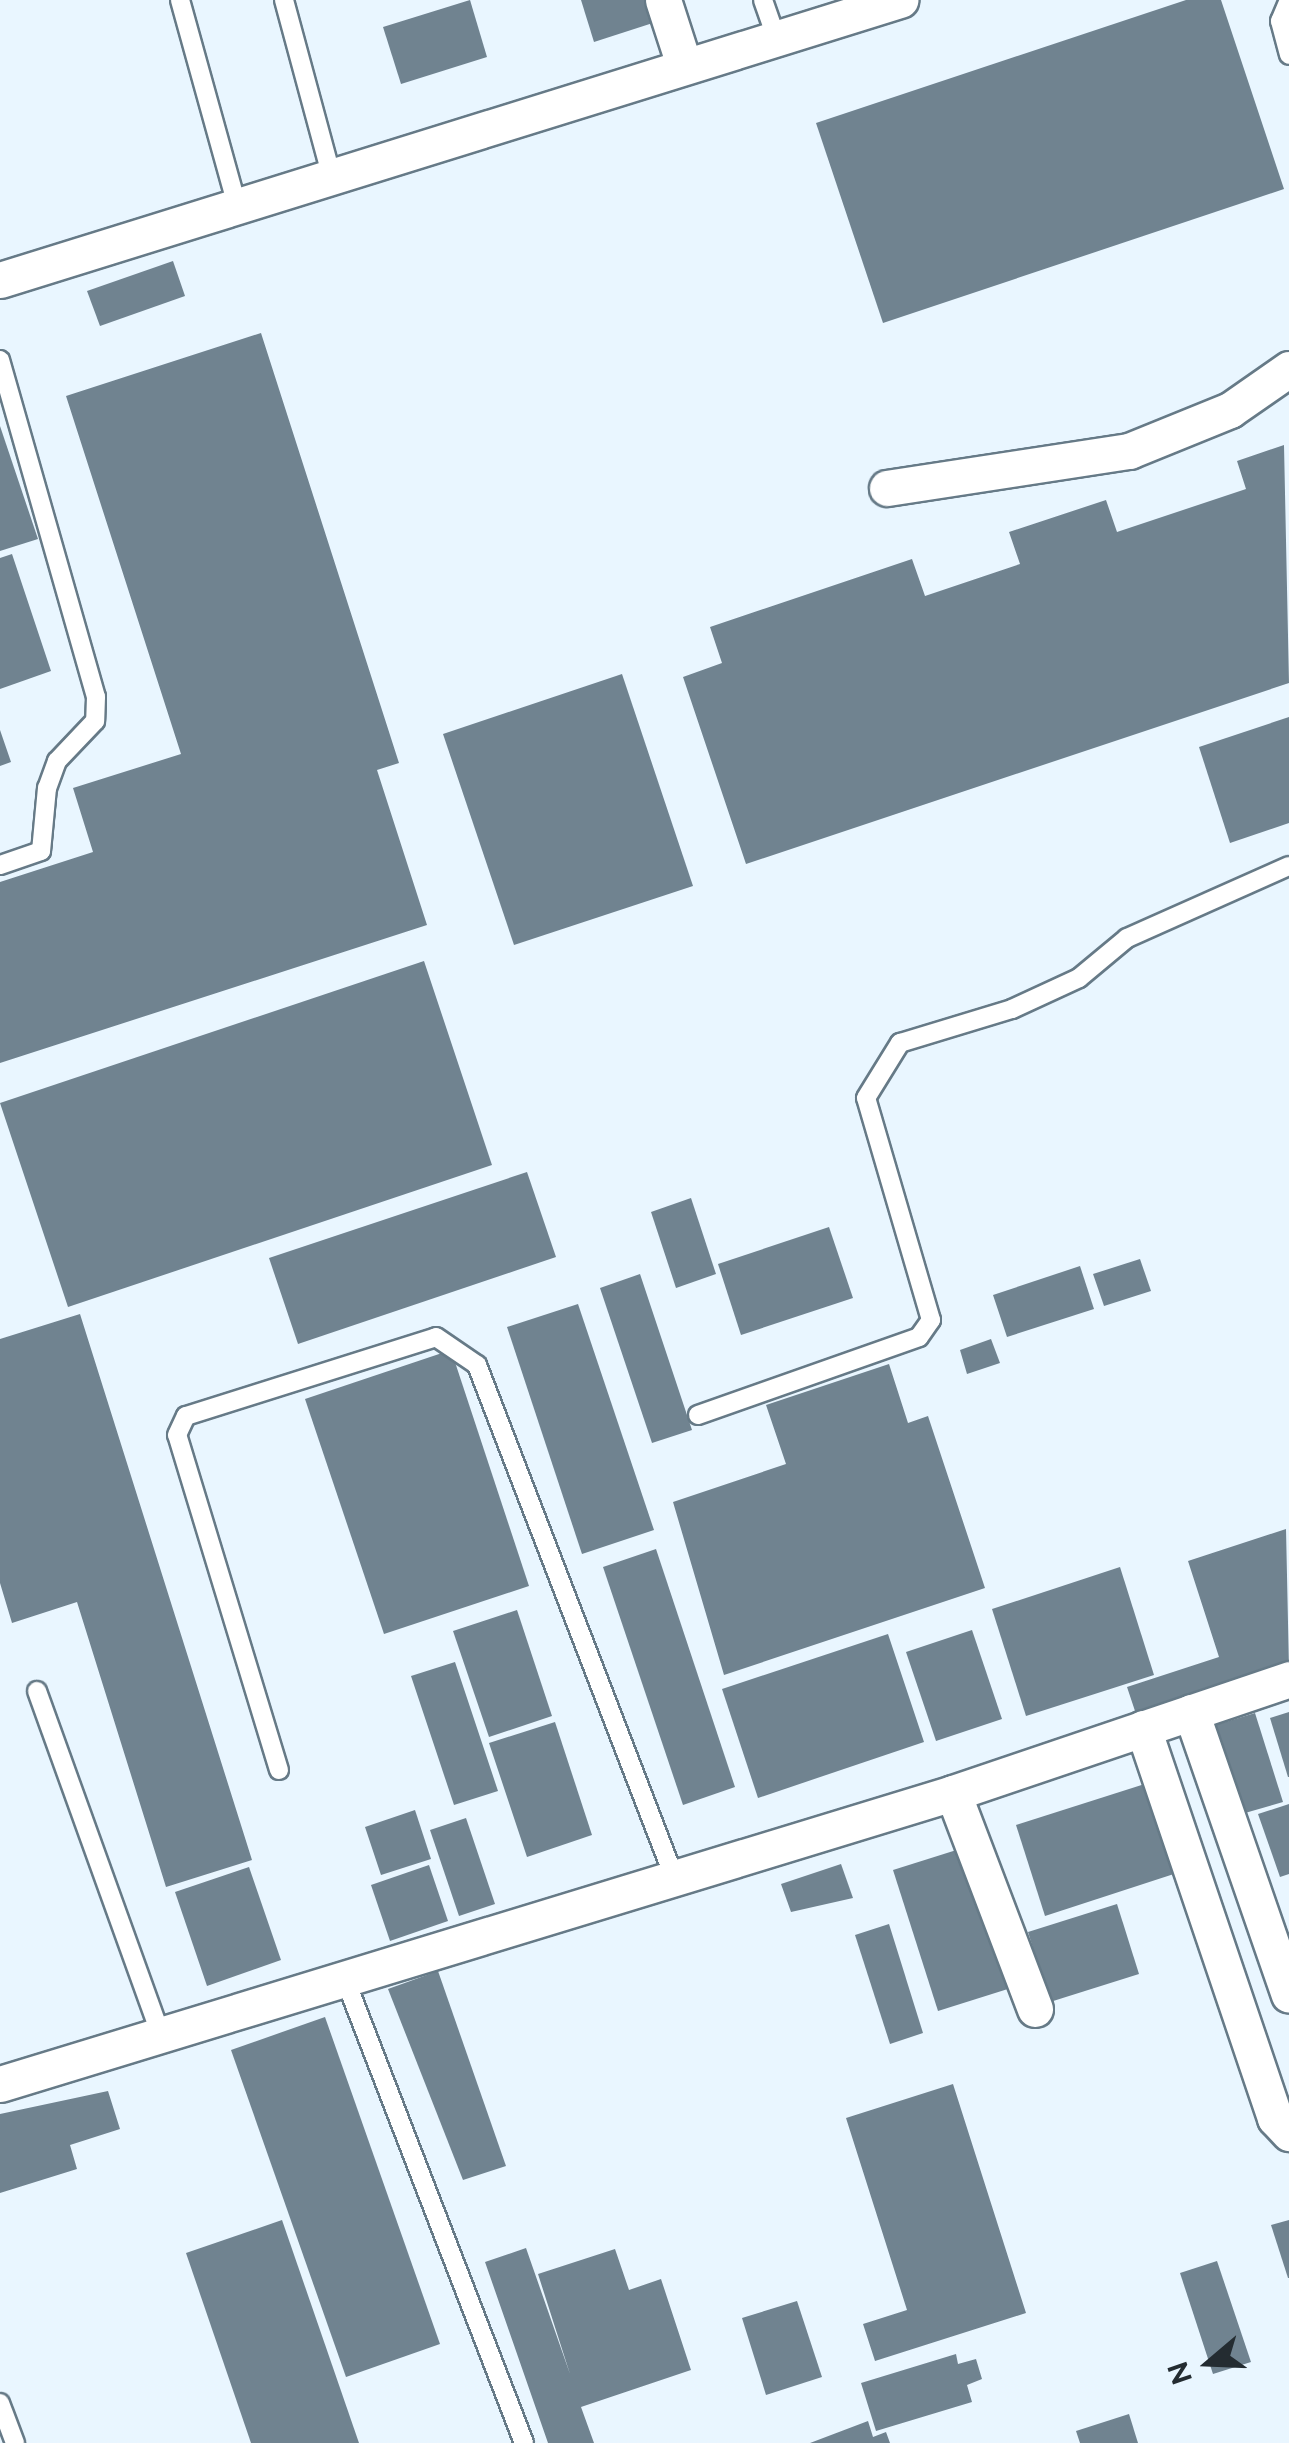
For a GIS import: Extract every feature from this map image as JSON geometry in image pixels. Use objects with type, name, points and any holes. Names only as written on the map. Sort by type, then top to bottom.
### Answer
[{"type":"street","points":[[663,0],[684,65]]},
{"type":"street","points":[[0,280],[330,171],[900,0]]},
{"type":"street","points":[[887,488],[1129,451],[1230,410],[1289,368]]},
{"type":"street","points":[[0,2084],[953,1793],[1289,1678]]},
{"type":"street","points":[[1191,1712],[1289,1995]]},
{"type":"street","points":[[1143,1728],[1275,2118],[1289,2133]]},
{"type":"street","points":[[953,1793],[1035,2009]]},
{"type":"lane","points":[[180,0],[236,202]]},
{"type":"lane","points":[[284,0],[330,171]]},
{"type":"lane","points":[[763,0],[777,40]]},
{"type":"lane","points":[[1289,0],[1280,21],[1289,54]]},
{"type":"lane","points":[[0,360],[96,697],[95,721],[57,761],[47,788],[40,851],[0,865]]},
{"type":"lane","points":[[698,1415],[919,1337],[931,1320],[866,1098],[900,1043],[1012,1009],[1079,978],[1127,938],[1289,866]]},
{"type":"lane","points":[[279,1770],[177,1435],[186,1416],[436,1337],[477,1365],[674,1877]]},
{"type":"lane","points":[[37,1691],[160,2033]]},
{"type":"lane","points":[[345,1979],[524,2443]]},
{"type":"lane","points":[[0,2404],[16,2443]]},
{"type":"building","points":[[470,0],[487,57],[401,84],[383,27]]},
{"type":"building","points":[[581,0],[653,0],[659,21],[594,42]]},
{"type":"building","points":[[1186,0],[1221,0],[1284,189],[883,323],[816,123]]},
{"type":"building","points":[[173,261],[185,296],[100,326],[87,291]]},
{"type":"building","points":[[261,333],[399,763],[377,770],[427,925],[0,1063],[0,882],[93,852],[73,788],[181,754],[66,396]]},
{"type":"building","points":[[0,426],[38,539],[0,551]]},
{"type":"building","points":[[1284,445],[1289,683],[746,864],[683,677],[722,663],[710,627],[912,559],[925,596],[1020,564],[1009,532],[1106,500],[1117,532],[1246,489],[1237,461]]},
{"type":"building","points":[[12,554],[51,671],[0,689],[0,558]]},
{"type":"building","points":[[622,674],[693,886],[514,945],[443,734]]},
{"type":"building","points":[[1289,717],[1289,823],[1230,843],[1199,747]]},
{"type":"building","points":[[0,730],[11,762],[0,766]]},
{"type":"building","points":[[424,961],[492,1165],[68,1307],[0,1103]]},
{"type":"building","points":[[527,1172],[556,1257],[298,1344],[269,1258]]},
{"type":"building","points":[[691,1198],[716,1274],[676,1288],[651,1212]]},
{"type":"building","points":[[829,1227],[853,1298],[741,1335],[718,1264]]},
{"type":"building","points":[[1140,1259],[1151,1291],[1104,1306],[1093,1274]]},
{"type":"building","points":[[1080,1266],[1094,1309],[1007,1337],[993,1295]]},
{"type":"building","points":[[640,1274],[692,1430],[652,1443],[600,1288]]},
{"type":"building","points":[[578,1304],[654,1530],[582,1554],[507,1327]]},
{"type":"building","points":[[80,1314],[252,1860],[166,1887],[77,1602],[12,1623],[0,1583],[0,1339]]},
{"type":"building","points":[[991,1339],[1000,1363],[967,1374],[960,1350]]},
{"type":"building","points":[[451,1350],[529,1586],[384,1634],[305,1399]]},
{"type":"building","points":[[889,1364],[908,1423],[928,1416],[985,1588],[724,1675],[673,1502],[786,1464],[766,1405]]},
{"type":"building","points":[[1286,1529],[1289,1669],[1138,1720],[1127,1687],[1219,1657],[1188,1561]]},
{"type":"building","points":[[656,1549],[735,1787],[683,1805],[603,1567]]},
{"type":"building","points":[[1120,1567],[1154,1675],[1026,1716],[992,1609]]},
{"type":"building","points":[[517,1610],[552,1716],[489,1737],[453,1631]]},
{"type":"building","points":[[972,1630],[1002,1719],[936,1741],[906,1652]]},
{"type":"building","points":[[888,1634],[924,1742],[758,1798],[722,1689]]},
{"type":"building","points":[[455,1662],[498,1791],[454,1805],[411,1676]]},
{"type":"building","points":[[1289,1712],[1289,1777],[1288,1777],[1270,1718]]},
{"type":"building","points":[[1255,1713],[1283,1802],[1245,1813],[1216,1725]]},
{"type":"building","points":[[555,1722],[592,1835],[527,1857],[489,1743]]},
{"type":"building","points":[[1151,1782],[1180,1872],[1045,1916],[1016,1825]]},
{"type":"building","points":[[1289,1804],[1289,1874],[1280,1877],[1258,1814]]},
{"type":"building","points":[[415,1810],[431,1859],[381,1875],[365,1827]]},
{"type":"building","points":[[466,1818],[495,1904],[459,1916],[430,1830]]},
{"type":"building","points":[[966,1847],[1011,1988],[938,2011],[893,1870]]},
{"type":"building","points":[[841,1864],[853,1898],[791,1912],[781,1884]]},
{"type":"building","points":[[429,1865],[448,1921],[390,1941],[371,1885]]},
{"type":"building","points":[[249,1867],[281,1960],[207,1986],[175,1892]]},
{"type":"building","points":[[1117,1904],[1139,1974],[1050,2002],[1028,1932]]},
{"type":"building","points":[[889,1924],[923,2033],[890,2044],[855,1935]]},
{"type":"building","points":[[438,1971],[506,2166],[463,2180],[388,1989]]},
{"type":"building","points":[[325,2017],[440,2344],[346,2377],[231,2050]]},
{"type":"building","points":[[953,2084],[1026,2313],[875,2361],[863,2324],[907,2310],[846,2118]]},
{"type":"building","points":[[108,2091],[120,2129],[70,2145],[77,2169],[0,2193],[0,2114]]},
{"type":"building","points":[[282,2220],[359,2443],[251,2443],[186,2253]]},
{"type":"building","points":[[1289,2220],[1289,2278],[1288,2278],[1271,2225]]},
{"type":"building","points":[[526,2248],[570,2374],[538,2274],[615,2249],[629,2290],[661,2279],[691,2370],[581,2407],[594,2443],[548,2443],[485,2262]]},
{"type":"building","points":[[1217,2261],[1251,2362],[1213,2374],[1180,2273]]},
{"type":"building","points":[[797,2301],[822,2377],[766,2395],[742,2318]]},
{"type":"building","points":[[956,2354],[958,2364],[976,2359],[982,2379],[967,2385],[972,2402],[876,2431],[861,2383]]},
{"type":"building","points":[[1129,2414],[1138,2443],[1080,2443],[1076,2431]]},
{"type":"building","points":[[868,2421],[873,2437],[886,2432],[890,2443],[810,2443]]}]
